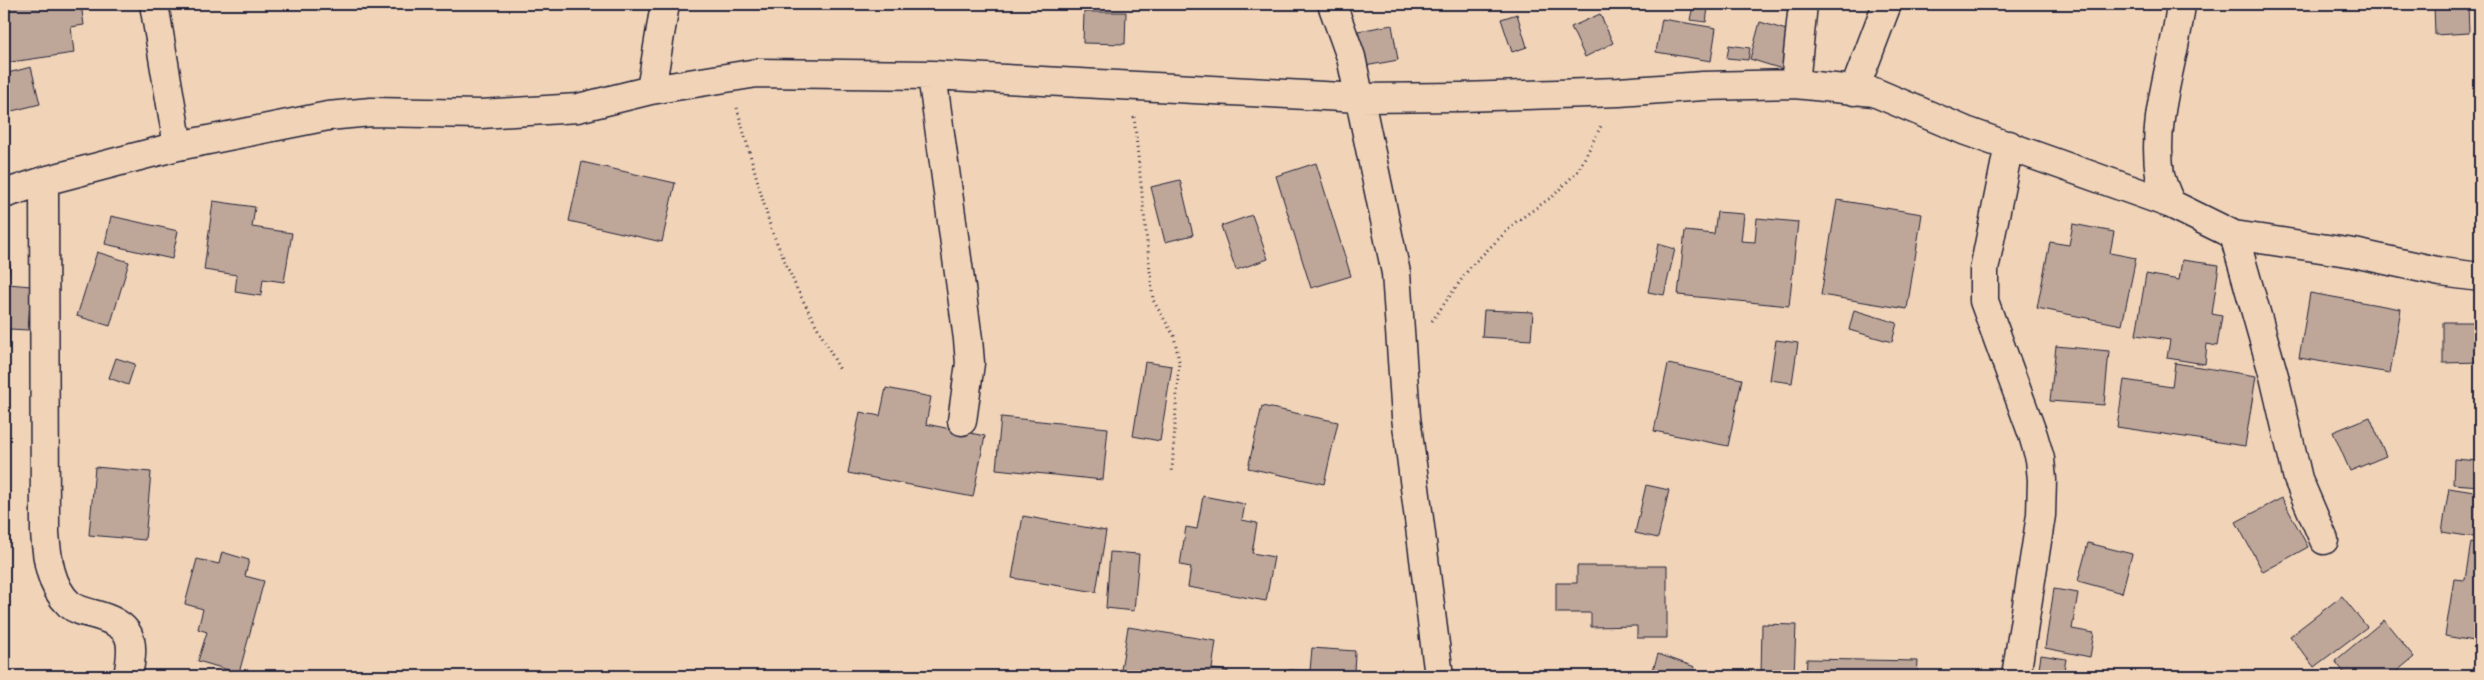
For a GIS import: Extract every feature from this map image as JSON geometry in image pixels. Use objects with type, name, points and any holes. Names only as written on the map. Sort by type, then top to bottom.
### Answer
[{"type":"street","points":[[154,4],[178,146]]},
{"type":"street","points":[[651,90],[665,4]]},
{"type":"street","points":[[1332,4],[1351,57],[1396,273],[1406,417],[1439,676]]},
{"type":"street","points":[[1795,84],[1803,4]]},
{"type":"street","points":[[1854,91],[1887,4]]},
{"type":"street","points":[[2171,204],[2161,176],[2158,136],[2165,82],[2181,4]]},
{"type":"street","points":[[4,194],[44,181],[178,146],[328,116],[371,112],[481,114],[578,108],[651,90],[757,72],[932,75],[1360,98],[1619,92],[1703,86],[1795,84],[1874,92],[1966,131],[2171,204],[2234,234],[2354,253],[2441,272],[2480,276]]},
{"type":"street","points":[[932,75],[968,339],[970,364],[962,420]]},
{"type":"street","points":[[2009,146],[1984,270],[1984,301],[2033,435],[2040,459],[2042,480],[2041,515],[2016,676]]},
{"type":"street","points":[[44,181],[44,523],[47,558],[54,582],[70,605],[80,611],[113,620],[127,632],[132,656],[128,676]]},
{"type":"street","points":[[2234,234],[2272,367],[2298,479],[2324,540]]},
{"type":"path","points":[[727,76],[771,229],[797,289],[840,370]]},
{"type":"path","points":[[1132,87],[1152,300],[1174,336],[1179,361],[1172,471]]},
{"type":"path","points":[[1402,364],[1471,266],[1516,222],[1553,196],[1578,171],[1619,92]]},
{"type":"building","points":[[4,4],[81,4],[84,25],[71,27],[74,53],[4,63]]},
{"type":"building","points":[[2434,4],[2468,4],[2469,33],[2435,35]]},
{"type":"building","points":[[1693,6],[1708,8],[1706,22],[1690,20]]},
{"type":"building","points":[[1084,12],[1126,12],[1125,44],[1083,43]]},
{"type":"building","points":[[1517,14],[1527,47],[1512,52],[1501,19]]},
{"type":"building","points":[[1600,14],[1613,43],[1585,57],[1571,27]]},
{"type":"building","points":[[1662,19],[1716,28],[1711,61],[1656,52]]},
{"type":"building","points":[[1760,22],[1793,32],[1782,69],[1750,59]]},
{"type":"building","points":[[1392,25],[1398,60],[1365,66],[1358,31]]},
{"type":"building","points":[[1729,45],[1750,48],[1748,60],[1727,58]]},
{"type":"building","points":[[31,67],[40,104],[4,113],[4,74]]},
{"type":"building","points":[[582,162],[675,183],[662,242],[569,221]]},
{"type":"building","points":[[1316,163],[1351,276],[1311,288],[1276,176]]},
{"type":"building","points":[[1180,180],[1193,235],[1165,242],[1151,187]]},
{"type":"building","points":[[1837,200],[1922,214],[1907,309],[1821,295]]},
{"type":"building","points":[[213,201],[255,207],[252,227],[292,233],[284,282],[263,279],[261,296],[235,292],[237,275],[204,270]]},
{"type":"building","points":[[1717,212],[1744,214],[1741,241],[1755,242],[1757,218],[1798,222],[1789,306],[1678,295],[1685,231],[1714,234]]},
{"type":"building","points":[[1252,215],[1268,259],[1236,270],[1221,226]]},
{"type":"building","points":[[111,216],[178,231],[172,259],[105,244]]},
{"type":"building","points":[[2073,224],[2114,232],[2110,253],[2136,258],[2122,325],[2037,308],[2050,242],[2069,245]]},
{"type":"building","points":[[1658,244],[1675,249],[1664,295],[1648,292]]},
{"type":"building","points":[[97,252],[129,262],[110,326],[77,316]]},
{"type":"building","points":[[2182,260],[2219,265],[2212,314],[2222,316],[2217,346],[2207,344],[2205,364],[2167,358],[2170,340],[2136,335],[2146,274],[2179,280]]},
{"type":"building","points":[[4,264],[10,264],[8,284],[31,286],[28,330],[10,329],[9,344],[4,343]]},
{"type":"building","points":[[2310,293],[2401,309],[2390,373],[2299,358]]},
{"type":"building","points":[[1484,310],[1533,312],[1531,340],[1482,337]]},
{"type":"building","points":[[1854,310],[1897,323],[1892,342],[1849,330]]},
{"type":"building","points":[[2443,322],[2480,322],[2480,362],[2443,363]]},
{"type":"building","points":[[1776,340],[1798,343],[1792,383],[1770,380]]},
{"type":"building","points":[[2056,346],[2109,351],[2104,405],[2050,401]]},
{"type":"building","points":[[116,358],[135,364],[128,385],[109,378]]},
{"type":"building","points":[[1145,362],[1172,366],[1160,441],[1133,436]]},
{"type":"building","points":[[2175,363],[2256,376],[2245,446],[2117,427],[2124,380],[2172,387]]},
{"type":"building","points":[[1668,364],[1742,379],[1728,446],[1654,431]]},
{"type":"building","points":[[886,388],[931,397],[926,424],[985,436],[973,497],[848,473],[860,412],[880,416]]},
{"type":"building","points":[[1262,406],[1338,422],[1324,484],[1248,468]]},
{"type":"building","points":[[1001,417],[1108,428],[1103,480],[996,469]]},
{"type":"building","points":[[2370,417],[2386,456],[2350,471],[2333,432]]},
{"type":"building","points":[[2454,459],[2480,461],[2480,486],[2453,484]]},
{"type":"building","points":[[95,467],[151,472],[145,540],[89,535]]},
{"type":"building","points":[[1646,485],[1669,490],[1658,538],[1635,533]]},
{"type":"building","points":[[2449,488],[2480,493],[2480,538],[2442,532]]},
{"type":"building","points":[[1203,496],[1245,504],[1242,520],[1257,523],[1252,553],[1274,557],[1266,601],[1188,587],[1191,567],[1180,565],[1186,527],[1197,529]]},
{"type":"building","points":[[2282,498],[2308,547],[2263,572],[2236,522]]},
{"type":"building","points":[[1023,516],[1106,531],[1096,592],[1012,578]]},
{"type":"building","points":[[4,530],[10,532],[4,563]]},
{"type":"building","points":[[2471,542],[2480,544],[2480,642],[2445,636],[2454,579],[2465,580]]},
{"type":"building","points":[[2088,543],[2132,554],[2122,593],[2078,581]]},
{"type":"building","points":[[222,552],[249,560],[245,576],[264,581],[239,673],[198,661],[207,632],[198,629],[203,609],[185,604],[197,559],[219,564]]},
{"type":"building","points":[[1110,552],[1139,554],[1134,611],[1106,608]]},
{"type":"building","points":[[1577,566],[1667,566],[1667,638],[1637,638],[1637,626],[1591,627],[1591,613],[1556,613],[1556,583],[1577,583]]},
{"type":"building","points":[[2054,589],[2078,593],[2072,629],[2094,633],[2090,657],[2045,648]]},
{"type":"building","points":[[2342,596],[2367,627],[2314,667],[2290,636]]},
{"type":"building","points":[[2384,620],[2414,657],[2391,676],[2347,676],[2335,661]]},
{"type":"building","points":[[1762,624],[1796,625],[1794,676],[1761,676]]},
{"type":"building","points":[[1128,627],[1216,641],[1212,669],[1228,671],[1227,676],[1120,676]]},
{"type":"building","points":[[1312,648],[1355,651],[1354,674],[1376,676],[1289,676],[1289,670],[1310,671]]},
{"type":"building","points":[[1658,654],[1695,667],[1692,676],[1651,676]]},
{"type":"building","points":[[2041,655],[2066,659],[2063,676],[2038,676]]},
{"type":"building","points":[[1807,659],[1918,661],[1917,676],[1806,676]]}]
